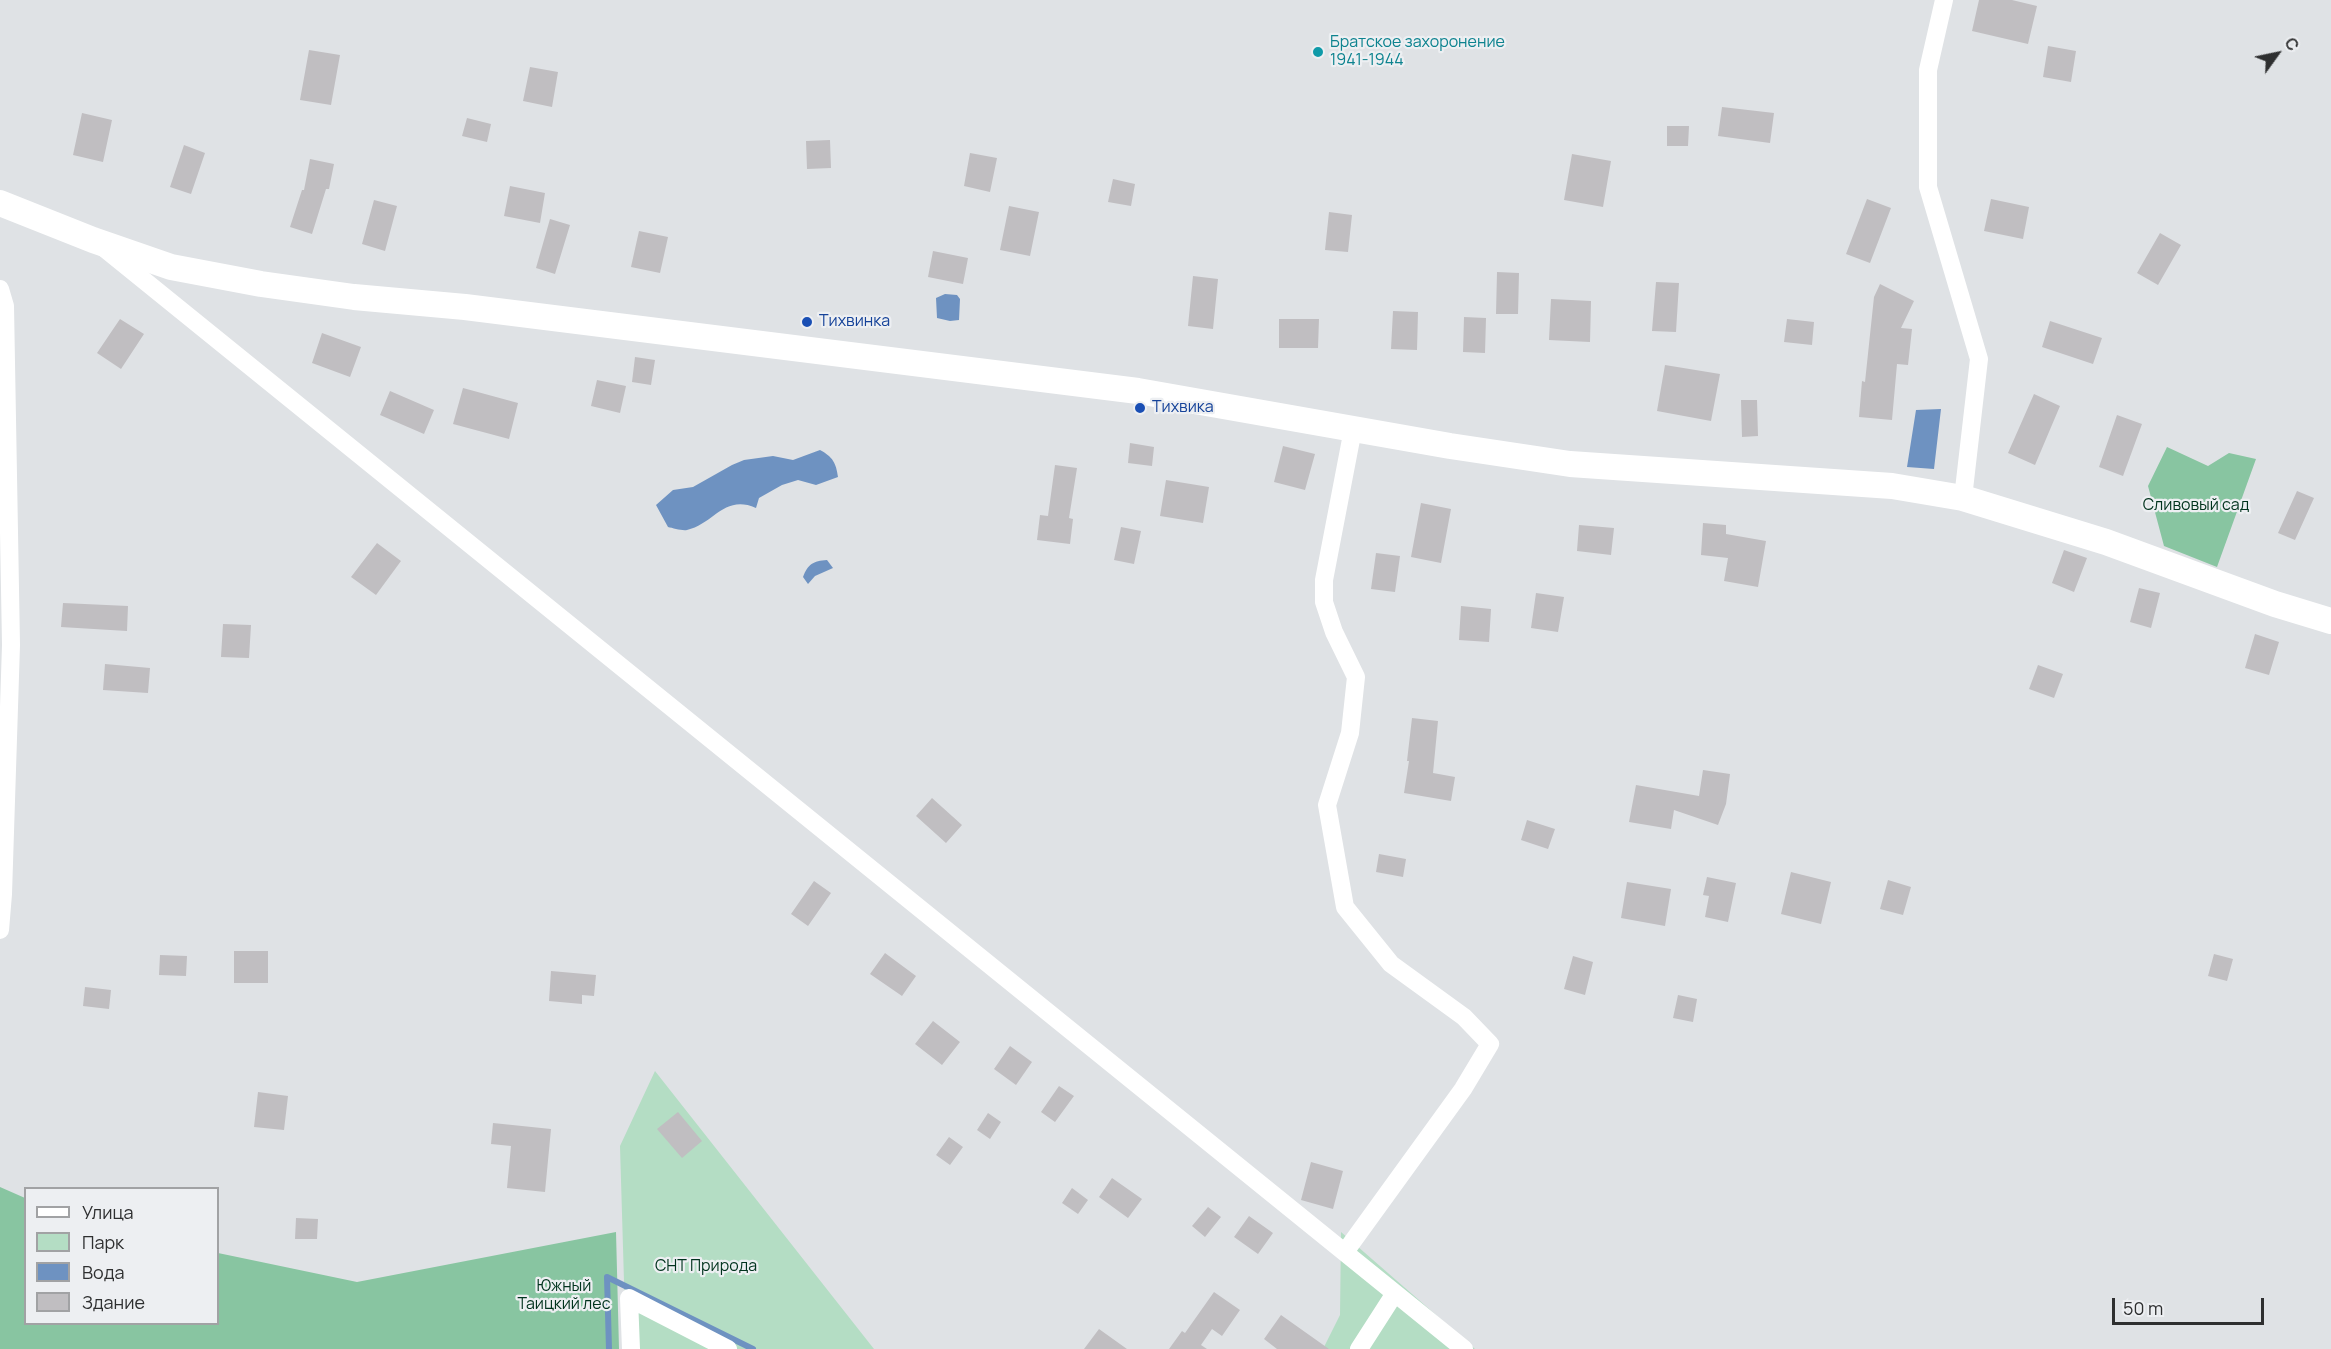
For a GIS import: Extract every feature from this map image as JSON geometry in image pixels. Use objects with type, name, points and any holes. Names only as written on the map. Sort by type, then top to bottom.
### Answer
[{"type":"street","points":[[1944,0],[1928,70],[1928,187],[1979,359],[1963,498]]},
{"type":"street","points":[[0,202],[93,240],[171,267],[273,285],[354,297],[608,324],[1138,391],[1450,446],[1570,464],[1892,486],[1963,498],[2106,542],[2275,604],[2331,621]]},
{"type":"street","points":[[93,240],[1464,1349]]},
{"type":"street","points":[[0,289],[5,306],[11,645],[0,930]]},
{"type":"street","points":[[1345,1252],[1463,1089],[1490,1044],[1464,1017],[1390,964],[1345,907],[1327,805],[1350,733],[1356,677],[1334,632],[1324,602],[1324,580],[1353,429]]},
{"type":"street","points":[[1359,1349],[1395,1293]]},
{"type":"street","points":[[631,1349],[628,1298],[728,1349]]},
{"type":"green space","name":"Сливовый сад","points":[[2167,447],[2208,466],[2229,453],[2256,459],[2217,567],[2164,546],[2148,486]]},
{"type":"green space","name":"СНТ Природа","points":[[655,1071],[874,1349],[626,1349],[620,1146]]},
{"type":"green space","name":"Южный Таицкий лес","points":[[0,1187],[24,1198],[24,1325],[219,1325],[219,1253],[357,1282],[616,1232],[619,1349],[0,1349]]},
{"type":"green space","points":[[1341,1232],[1475,1349],[1323,1349],[1340,1315]]},
{"type":"water","points":[[945,294],[957,295],[960,299],[959,320],[950,321],[937,318],[936,298]]},
{"type":"water","points":[[1941,409],[1934,469],[1907,467],[1916,410]]},
{"type":"water","points":[[820,450],[833,461],[838,477],[816,485],[798,480],[782,485],[759,498],[756,508],[745,505],[727,507],[696,527],[680,530],[668,527],[656,505],[673,490],[693,487],[744,460],[773,456],[793,460]]},
{"type":"water","points":[[827,560],[833,568],[815,576],[808,584],[803,577],[809,566],[818,561]]},
{"type":"building","points":[[1979,0],[2012,0],[2037,6],[2028,44],[1972,31]]},
{"type":"building","points":[[2048,46],[2076,51],[2071,82],[2043,77]]},
{"type":"building","points":[[309,50],[340,55],[331,105],[300,100]]},
{"type":"building","points":[[530,67],[558,72],[552,107],[523,101]]},
{"type":"building","points":[[1722,107],[1774,113],[1770,143],[1718,136]]},
{"type":"building","points":[[82,113],[112,120],[103,162],[73,155]]},
{"type":"building","points":[[467,118],[491,124],[487,142],[462,136]]},
{"type":"building","points":[[1667,126],[1689,126],[1688,146],[1667,146]]},
{"type":"building","points":[[830,140],[831,168],[807,169],[806,141]]},
{"type":"building","points":[[184,145],[205,153],[191,194],[170,187]]},
{"type":"building","points":[[970,153],[997,158],[990,192],[964,186]]},
{"type":"building","points":[[1572,154],[1611,161],[1603,207],[1564,200]]},
{"type":"building","points":[[310,159],[334,164],[329,189],[326,189],[312,234],[290,227],[302,190],[304,190]]},
{"type":"building","points":[[1113,179],[1135,184],[1131,206],[1108,202]]},
{"type":"building","points":[[510,186],[545,193],[540,223],[504,216]]},
{"type":"building","points":[[1867,199],[1891,208],[1870,263],[1846,254]]},
{"type":"building","points":[[1991,199],[2029,207],[2023,239],[1984,231]]},
{"type":"building","points":[[374,200],[397,206],[385,251],[362,244]]},
{"type":"building","points":[[1009,206],[1039,212],[1030,256],[1000,250]]},
{"type":"building","points":[[1329,212],[1352,215],[1348,252],[1325,250]]},
{"type":"building","points":[[550,219],[570,225],[555,274],[536,268]]},
{"type":"building","points":[[639,231],[668,237],[660,273],[631,267]]},
{"type":"building","points":[[2160,233],[2181,245],[2158,285],[2137,273]]},
{"type":"building","points":[[933,251],[968,258],[963,284],[928,277]]},
{"type":"building","points":[[1497,272],[1519,273],[1518,314],[1496,314]]},
{"type":"building","points":[[1193,276],[1218,279],[1213,329],[1188,326]]},
{"type":"building","points":[[1656,282],[1679,283],[1676,332],[1652,331]]},
{"type":"building","points":[[1880,284],[1914,301],[1901,328],[1912,329],[1908,365],[1897,364],[1892,420],[1859,417],[1874,297]]},
{"type":"building","points":[[1551,299],[1591,301],[1590,342],[1549,340]]},
{"type":"building","points":[[1393,311],[1418,312],[1417,350],[1391,349]]},
{"type":"building","points":[[1464,317],[1486,318],[1485,353],[1463,352]]},
{"type":"building","points":[[120,319],[144,334],[121,369],[97,353]]},
{"type":"building","points":[[1279,319],[1319,319],[1318,348],[1279,348]]},
{"type":"building","points":[[1787,319],[1814,322],[1812,345],[1784,342]]},
{"type":"building","points":[[2050,321],[2102,338],[2093,364],[2042,347]]},
{"type":"building","points":[[322,333],[361,347],[350,377],[312,363]]},
{"type":"building","points":[[635,357],[655,360],[651,385],[632,382]]},
{"type":"building","points":[[1665,365],[1720,374],[1711,421],[1657,411]]},
{"type":"building","points":[[597,380],[626,386],[620,413],[591,406]]},
{"type":"building","points":[[463,388],[518,403],[509,439],[453,424]]},
{"type":"building","points":[[390,391],[434,410],[424,434],[380,415]]},
{"type":"building","points":[[2034,394],[2060,406],[2035,465],[2008,453]]},
{"type":"building","points":[[1741,400],[1757,400],[1758,436],[1742,437]]},
{"type":"building","points":[[2117,415],[2142,424],[2123,476],[2099,467]]},
{"type":"building","points":[[1130,443],[1154,447],[1152,466],[1128,463]]},
{"type":"building","points":[[1283,446],[1315,454],[1305,490],[1274,482]]},
{"type":"building","points":[[1055,465],[1077,468],[1069,518],[1073,519],[1070,544],[1037,540],[1040,515],[1048,516]]},
{"type":"building","points":[[1166,480],[1209,487],[1203,523],[1160,516]]},
{"type":"building","points":[[2297,491],[2314,498],[2295,540],[2278,533]]},
{"type":"building","points":[[1421,503],[1451,509],[1441,563],[1411,557]]},
{"type":"building","points":[[1703,523],[1726,525],[1726,534],[1766,541],[1758,587],[1724,581],[1728,558],[1701,555]]},
{"type":"building","points":[[1579,525],[1614,528],[1611,555],[1577,551]]},
{"type":"building","points":[[1121,527],[1141,531],[1134,564],[1114,560]]},
{"type":"building","points":[[377,543],[401,561],[376,595],[351,577]]},
{"type":"building","points":[[2064,550],[2087,558],[2074,592],[2052,583]]},
{"type":"building","points":[[1376,553],[1400,556],[1395,592],[1371,589]]},
{"type":"building","points":[[2139,588],[2160,593],[2151,628],[2130,622]]},
{"type":"building","points":[[1536,593],[1564,597],[1558,632],[1531,628]]},
{"type":"building","points":[[63,603],[128,606],[127,631],[61,627]]},
{"type":"building","points":[[1461,606],[1491,609],[1489,642],[1459,640]]},
{"type":"building","points":[[223,624],[251,625],[249,658],[221,657]]},
{"type":"building","points":[[2255,634],[2279,642],[2269,675],[2245,668]]},
{"type":"building","points":[[105,664],[150,668],[148,693],[103,690]]},
{"type":"building","points":[[2038,665],[2063,674],[2054,698],[2029,689]]},
{"type":"building","points":[[1412,718],[1438,721],[1433,773],[1455,777],[1451,801],[1404,793]]},
{"type":"building","points":[[1703,770],[1730,774],[1726,804],[1718,825],[1674,810],[1671,829],[1629,822],[1636,785],[1699,796]]},
{"type":"building","points":[[932,798],[962,825],[946,843],[916,816]]},
{"type":"building","points":[[1527,820],[1555,829],[1548,849],[1521,840]]},
{"type":"building","points":[[1379,854],[1406,859],[1403,877],[1376,872]]},
{"type":"building","points":[[1791,872],[1831,882],[1821,924],[1781,914]]},
{"type":"building","points":[[1707,877],[1736,883],[1728,922],[1705,917],[1709,896],[1703,895]]},
{"type":"building","points":[[1888,880],[1911,887],[1903,915],[1880,909]]},
{"type":"building","points":[[814,881],[831,893],[808,926],[791,914]]},
{"type":"building","points":[[1627,882],[1671,889],[1665,926],[1621,918]]},
{"type":"building","points":[[234,951],[268,951],[268,983],[234,983]]},
{"type":"building","points":[[885,953],[916,976],[902,996],[870,974]]},
{"type":"building","points":[[2214,954],[2233,959],[2227,981],[2208,976]]},
{"type":"building","points":[[160,955],[187,956],[186,976],[159,975]]},
{"type":"building","points":[[1573,956],[1593,962],[1585,995],[1564,989]]},
{"type":"building","points":[[551,971],[596,975],[594,996],[582,995],[582,1004],[549,1001]]},
{"type":"building","points":[[85,987],[111,990],[109,1009],[83,1006]]},
{"type":"building","points":[[1678,995],[1697,999],[1693,1022],[1673,1018]]},
{"type":"building","points":[[933,1021],[960,1042],[942,1065],[915,1044]]},
{"type":"building","points":[[1010,1046],[1032,1062],[1016,1085],[994,1069]]},
{"type":"building","points":[[1059,1086],[1074,1096],[1055,1122],[1041,1112]]},
{"type":"building","points":[[258,1092],[288,1096],[284,1130],[254,1127]]},
{"type":"building","points":[[678,1112],[702,1141],[682,1158],[657,1129]]},
{"type":"building","points":[[988,1113],[1001,1122],[990,1139],[977,1130]]},
{"type":"building","points":[[493,1123],[551,1129],[545,1192],[507,1188],[511,1146],[491,1144]]},
{"type":"building","points":[[949,1137],[963,1147],[950,1165],[936,1155]]},
{"type":"building","points":[[1311,1162],[1343,1171],[1333,1209],[1301,1200]]},
{"type":"building","points":[[1112,1178],[1142,1199],[1128,1218],[1099,1197]]},
{"type":"building","points":[[1072,1188],[1088,1200],[1078,1214],[1062,1203]]},
{"type":"building","points":[[1208,1207],[1221,1217],[1205,1237],[1192,1226]]},
{"type":"building","points":[[1249,1216],[1273,1233],[1258,1254],[1234,1237]]},
{"type":"building","points":[[296,1218],[318,1219],[317,1239],[295,1239]]},
{"type":"building","points":[[1214,1292],[1240,1310],[1222,1336],[1212,1329],[1201,1345],[1207,1349],[1169,1349],[1182,1331],[1185,1333]]},
{"type":"building","points":[[1281,1315],[1329,1349],[1277,1349],[1264,1339]]},
{"type":"building","points":[[1099,1329],[1127,1349],[1084,1349]]},
{"type":"waterway","points":[[609,1349],[607,1277],[753,1349]]},
{"type":"place","name":"Братское захоронение 1941-1944","points":[[1318,52]]},
{"type":"place","name":"Тихвинка","points":[[807,322]]},
{"type":"place","name":"Тихвика","points":[[1140,408]]}]
